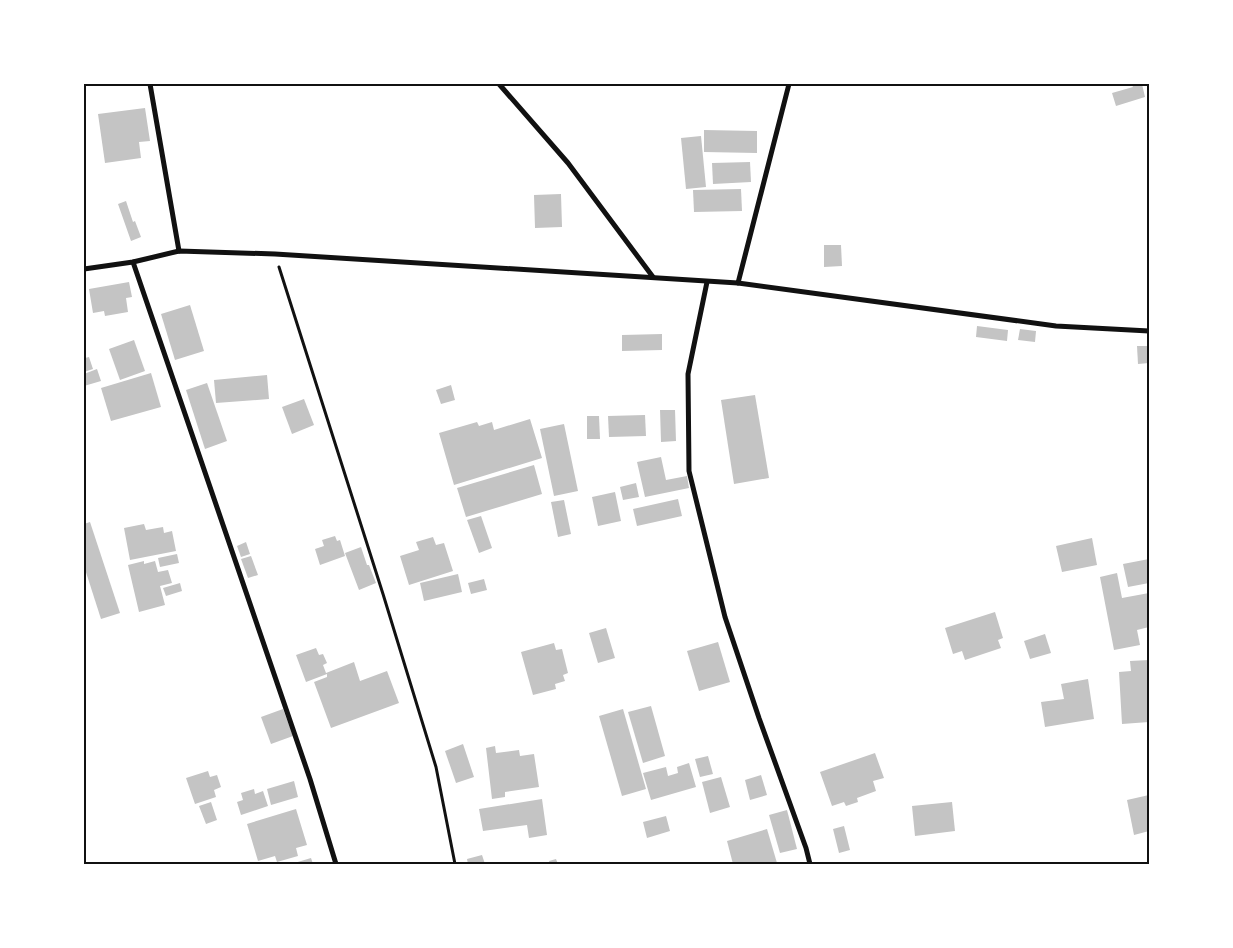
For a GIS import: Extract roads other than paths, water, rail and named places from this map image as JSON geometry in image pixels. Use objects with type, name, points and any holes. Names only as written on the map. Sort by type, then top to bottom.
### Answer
[{"type":"street","points":[[150,84],[179,251]]},
{"type":"street","points":[[499,84],[568,163],[653,277]]},
{"type":"street","points":[[738,283],[789,84]]},
{"type":"street","points":[[84,269],[133,262],[179,251],[275,254],[738,283],[1056,326],[1149,331]]},
{"type":"street","points":[[133,262],[304,761],[336,864]]},
{"type":"street","points":[[708,282],[688,374],[689,471],[725,617],[810,864]]}]
